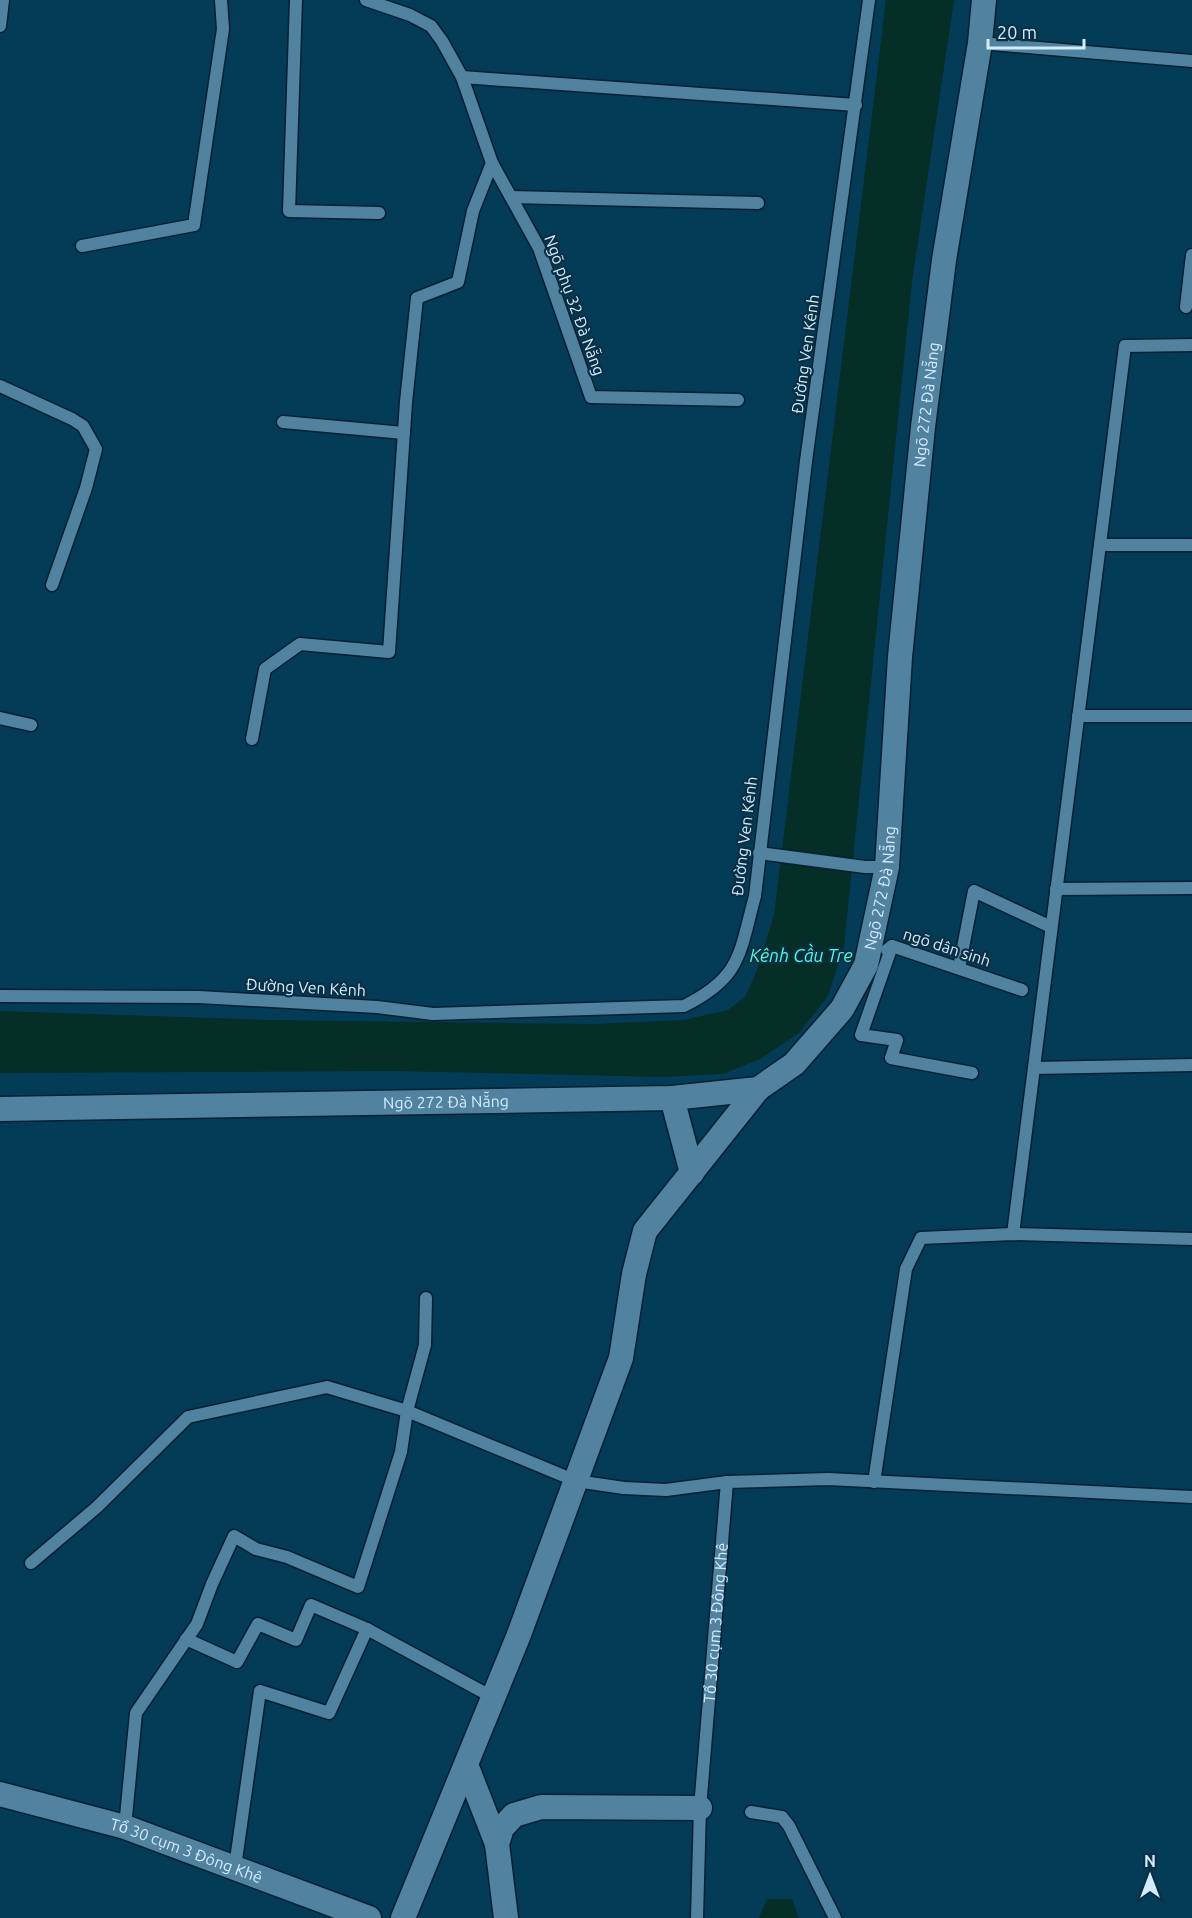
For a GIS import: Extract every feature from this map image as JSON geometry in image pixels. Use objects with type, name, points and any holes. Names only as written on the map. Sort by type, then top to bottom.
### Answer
[{"type":"street","name":"Ngõ 272 Đà Nẵng","points":[[0,1109],[672,1098],[758,1089],[794,1064],[842,1009],[866,965],[923,427],[944,260],[980,43],[984,0]]},
{"type":"street","points":[[403,1918],[467,1767],[478,1730],[494,1698],[621,1358],[634,1274],[645,1231],[758,1089]]},
{"type":"street","points":[[672,1098],[692,1173]]},
{"type":"street","points":[[467,1767],[497,1844],[506,1918]]},
{"type":"street","name":"Tổ 30 cụm 3 Đông Khê","points":[[0,1794],[125,1827],[369,1918]]},
{"type":"street","points":[[497,1844],[502,1828],[514,1815],[542,1807],[700,1808]]},
{"type":"lane","points":[[0,26],[3,0]]},
{"type":"lane","points":[[82,246],[194,225],[223,29],[221,0]]},
{"type":"lane","points":[[296,0],[289,211],[379,213]]},
{"type":"lane","name":"Ngõ phụ 32 Đà Nẵng","points":[[366,0],[410,15],[431,26],[462,77],[492,163],[539,248],[591,397],[738,400]]},
{"type":"lane","name":"Đường Ven Kênh","points":[[0,996],[199,997],[377,1007],[433,1014],[684,1006],[710,993],[736,964],[765,855],[806,461],[869,0]]},
{"type":"lane","points":[[980,43],[1192,61]]},
{"type":"lane","points":[[462,77],[856,105]]},
{"type":"lane","points":[[252,740],[265,669],[284,654],[300,644],[389,652],[404,433],[417,298],[458,282],[473,211],[492,163]]},
{"type":"lane","points":[[511,197],[758,203]]},
{"type":"lane","points":[[1186,307],[1192,255]]},
{"type":"lane","points":[[1013,1234],[1125,346],[1192,345]]},
{"type":"lane","points":[[0,386],[83,426],[96,449],[86,488],[52,585]]},
{"type":"lane","points":[[283,422],[404,433]]},
{"type":"lane","points":[[1100,545],[1192,545]]},
{"type":"lane","points":[[1078,716],[1192,716]]},
{"type":"lane","points":[[0,718],[31,725]]},
{"type":"lane","points":[[765,855],[876,867]]},
{"type":"lane","points":[[1056,889],[1192,888]]},
{"type":"lane","points":[[959,968],[974,891],[1051,927]]},
{"type":"lane","points":[[892,946],[861,1035],[897,1040],[891,1058],[972,1073]]},
{"type":"lane","name":"ngõ dân sinh","points":[[866,965],[892,946],[1022,990]]},
{"type":"lane","points":[[1034,1068],[1192,1065]]},
{"type":"lane","points":[[874,1482],[906,1269],[921,1238],[1013,1234],[1192,1239]]},
{"type":"lane","points":[[125,1827],[136,1713],[197,1624],[234,1536],[256,1549],[287,1557],[358,1587],[401,1452],[407,1411],[425,1345],[426,1298]]},
{"type":"lane","points":[[31,1563],[97,1507],[188,1418],[327,1387],[407,1411],[576,1481],[666,1490],[727,1482],[828,1479],[1192,1497]]},
{"type":"lane","name":"Tổ 30 cụm 3 Đông Khê","points":[[698,1918],[700,1808],[727,1482]]},
{"type":"lane","points":[[186,1639],[237,1662],[258,1624],[297,1640],[311,1605],[367,1629],[494,1698]]},
{"type":"lane","points":[[236,1868],[260,1691],[329,1713],[367,1629]]},
{"type":"lane","points":[[751,1812],[782,1817],[789,1826],[834,1918]]},
{"type":"water","name":"Kênh Cầu Tre","points":[[886,0],[954,0],[912,282],[844,946],[828,996],[799,1033],[760,1059],[723,1074],[663,1077],[393,1071],[0,1073],[0,1011],[272,1020],[595,1024],[683,1020],[728,1010],[745,997],[756,973],[774,915]]},
{"type":"water","points":[[767,1899],[792,1899],[799,1918],[759,1918]]}]
